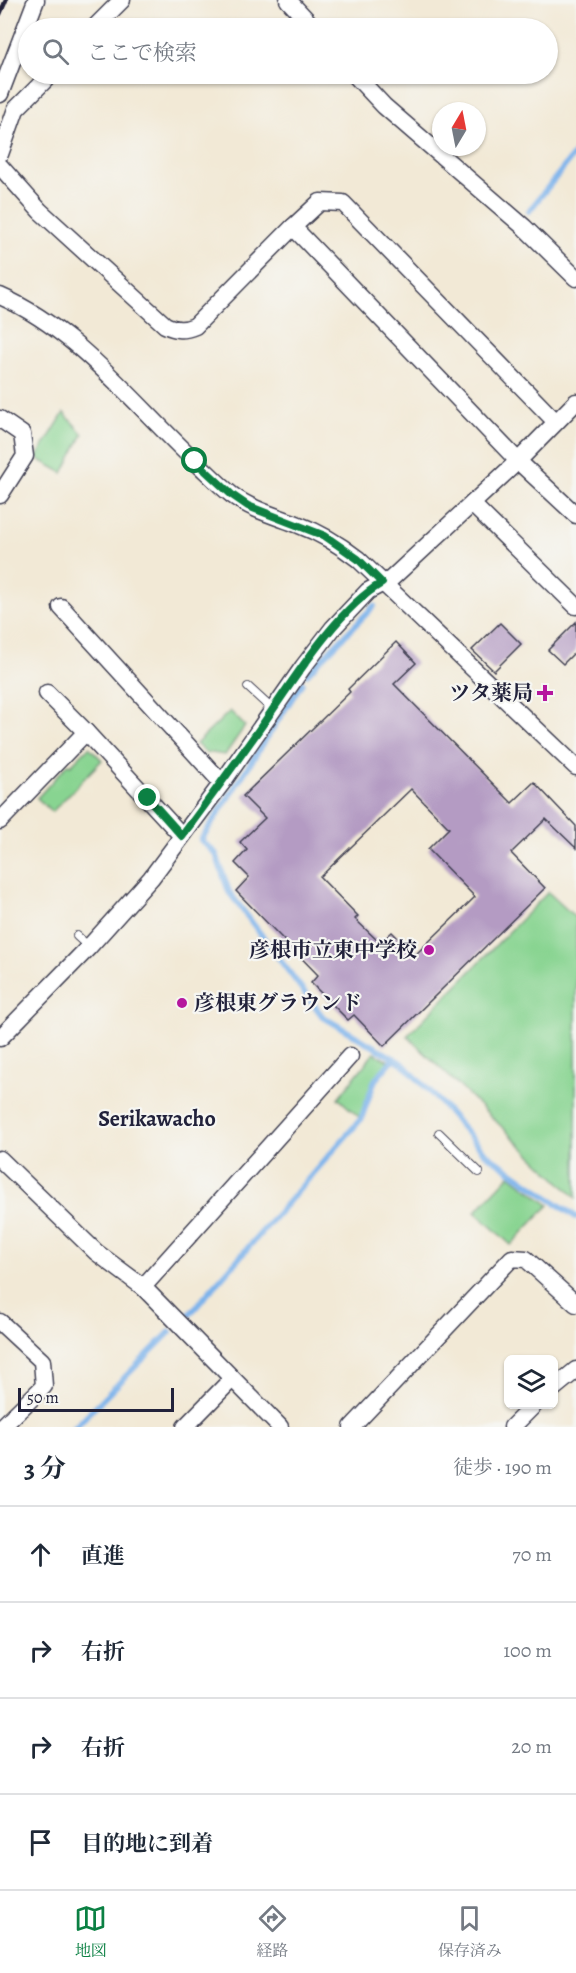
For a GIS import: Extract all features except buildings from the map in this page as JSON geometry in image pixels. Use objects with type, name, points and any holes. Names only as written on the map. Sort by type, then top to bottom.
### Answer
[{"type":"street","points":[[29,18],[36,0]]},
{"type":"street","points":[[104,18],[122,0]]},
{"type":"street","points":[[288,0],[305,18]]},
{"type":"street","points":[[0,94],[18,47]]},
{"type":"street","points":[[0,154],[16,110],[41,84]]},
{"type":"street","points":[[363,84],[384,106],[524,227],[576,279]]},
{"type":"street","points":[[0,166],[40,211],[165,325],[176,330],[187,330],[195,326],[320,202],[343,203],[556,422]]},
{"type":"street","points":[[293,227],[518,461],[576,515]]},
{"type":"street","points":[[0,296],[44,320],[77,345],[165,433],[232,495],[258,510],[325,536],[358,559],[576,767]]},
{"type":"street","points":[[0,1038],[83,942],[151,878],[333,628],[368,591],[391,579],[472,504],[576,402]]},
{"type":"street","points":[[0,419],[22,434],[25,456],[0,495]]},
{"type":"street","points":[[472,504],[576,606]]},
{"type":"street","points":[[61,607],[222,783]]},
{"type":"street","points":[[47,693],[182,836]]},
{"type":"street","points":[[0,821],[86,732]]},
{"type":"street","points":[[143,1287],[350,1056]]},
{"type":"street","points":[[3,1168],[96,1252],[143,1287],[190,1329],[232,1379],[280,1427]]},
{"type":"street","points":[[352,1427],[472,1293],[512,1258],[526,1259],[576,1304]]},
{"type":"street","points":[[0,1322],[42,1361],[44,1386],[2,1427]]},
{"type":"street","points":[[558,1385],[576,1370]]},
{"type":"street","points":[[185,1427],[232,1379]]},
{"type":"street","points":[[512,1427],[530,1409]]},
{"type":"lane","points":[[248,687],[273,710]]},
{"type":"lane","points":[[439,1133],[479,1172]]},
{"type":"green space","points":[[64,413],[83,434],[63,473],[36,458]]},
{"type":"green space","points":[[230,711],[245,726],[225,755],[205,752],[196,744]]},
{"type":"green space","points":[[89,747],[102,760],[52,812],[37,798],[68,764],[71,765]]},
{"type":"green space","points":[[548,892],[576,918],[576,1198],[407,1036]]},
{"type":"green space","points":[[374,1053],[389,1061],[374,1080],[360,1118],[338,1098]]},
{"type":"green space","points":[[510,1175],[549,1205],[511,1245],[475,1212]]},
{"type":"waterway","points":[[529,211],[576,152]]},
{"type":"waterway","points":[[307,674],[374,606]]},
{"type":"waterway","points":[[302,683],[201,840],[216,854],[229,892],[323,1017],[402,1063],[485,1153],[576,1217]]},
{"type":"waterway","points":[[189,1315],[361,1119],[375,1080],[394,1058]]},
{"type":"waterway","points":[[75,1427],[170,1332]]},
{"type":"railway","points":[[0,14],[6,0]]},
{"type":"place","name":"ツタ薬局","points":[[545,693]]},
{"type":"place","name":"彦根市立東中学校","points":[[429,950]]},
{"type":"place","name":"彦根東グラウンド","points":[[182,1003]]},
{"type":"district","name":"Serikawacho","points":[[157,1118]]},
{"type":"route","points":[[148,798],[182,836],[333,628],[368,591],[382,583],[358,559],[325,536],[248,506],[232,495],[195,461]]}]
